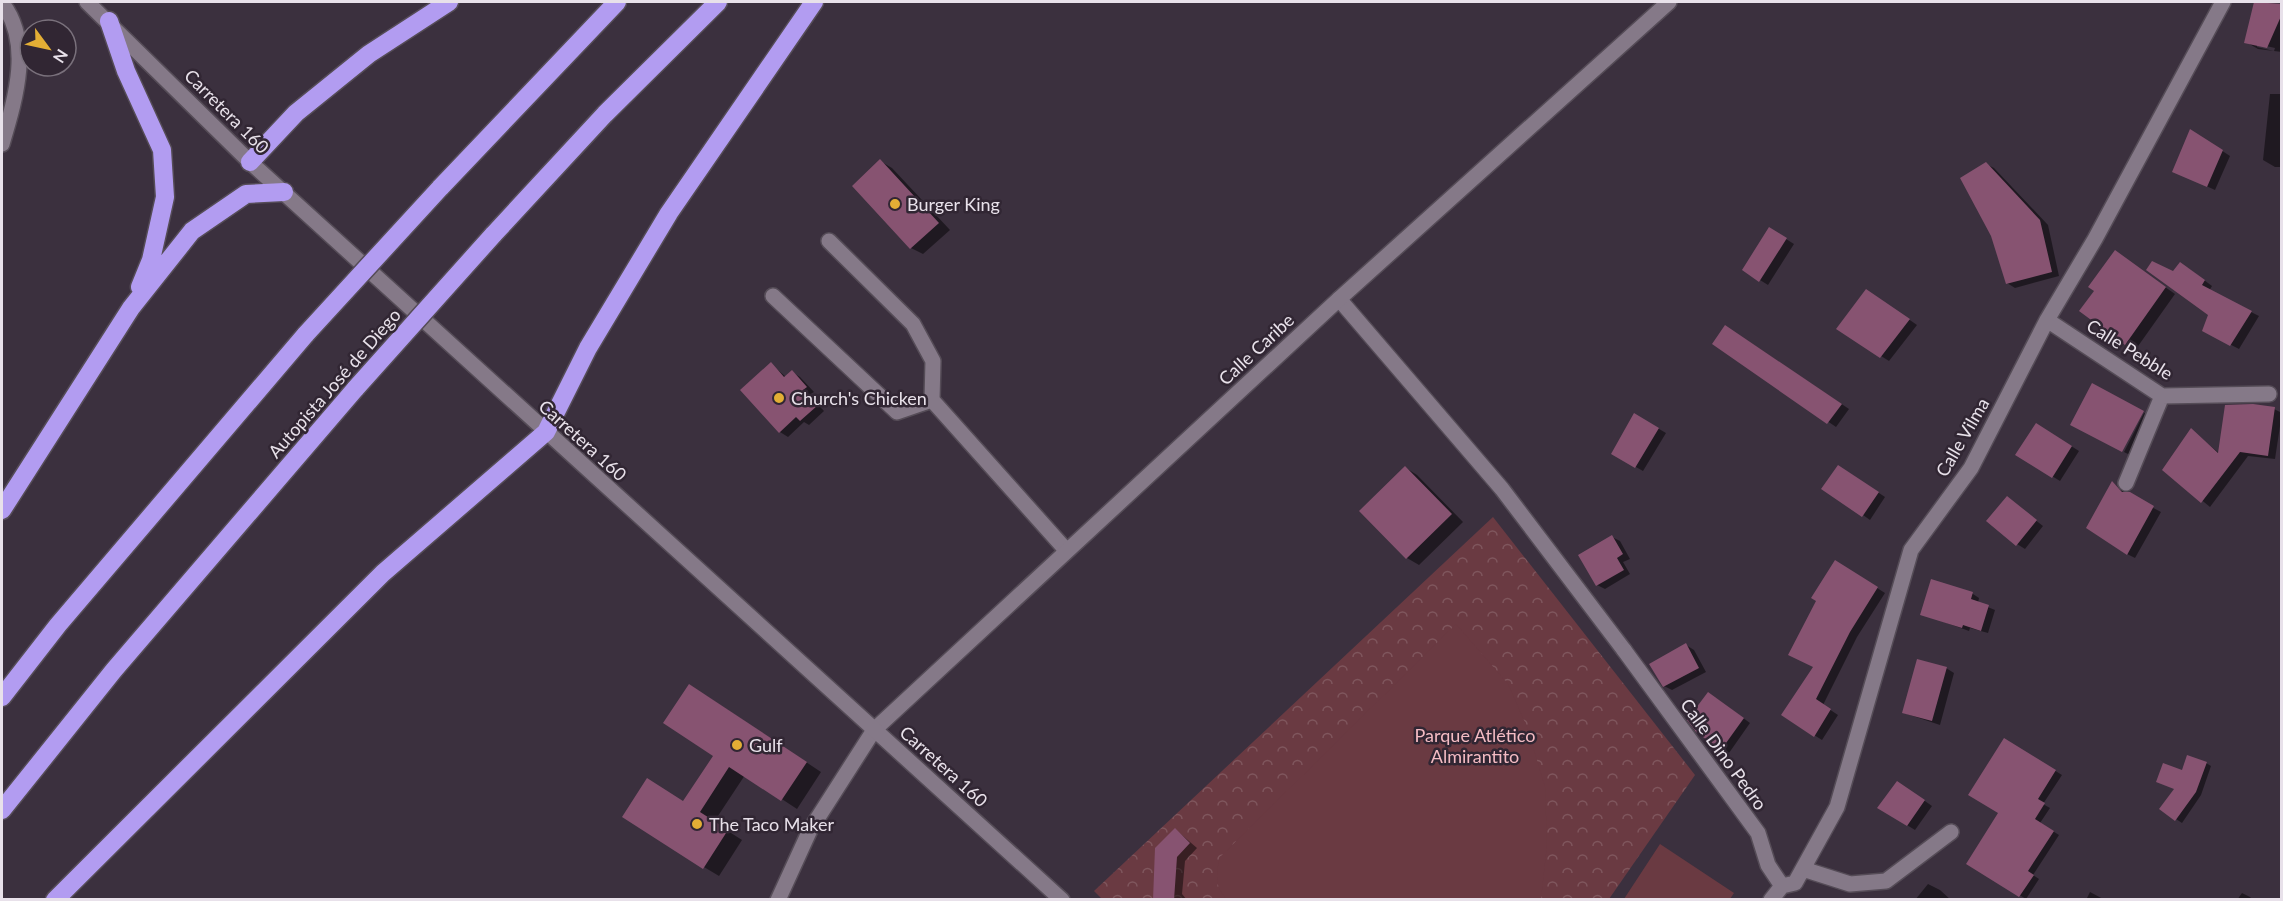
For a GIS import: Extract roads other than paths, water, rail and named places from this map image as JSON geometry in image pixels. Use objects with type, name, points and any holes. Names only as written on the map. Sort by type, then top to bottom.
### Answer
[{"type":"highway","points":[[250,162],[296,112],[369,54],[448,2]]},
{"type":"highway","points":[[2,697],[306,334],[440,188],[617,2]]},
{"type":"highway","name":"Autopista José de Diego","points":[[2,810],[114,670],[356,388],[605,114],[718,2]]},
{"type":"highway","points":[[55,900],[384,573],[546,432],[588,348],[669,213],[814,2]]},
{"type":"highway","points":[[109,21],[126,71],[162,150],[165,177],[165,197],[158,235],[151,260],[131,308]]},
{"type":"highway","points":[[2,510],[131,308],[192,231],[246,194],[284,192]]},
{"type":"street","name":"Carretera 160","points":[[87,2],[109,21],[250,162],[1062,900]]},
{"type":"street","name":"Calle Caribe","points":[[778,900],[810,830],[874,730],[1339,299],[1669,2]]},
{"type":"street","name":"Calle Vilma","points":[[1771,900],[1782,886],[1795,883],[1837,807],[1911,550],[1971,468],[2047,320],[2095,239],[2223,2]]},
{"type":"street","points":[[2,3],[10,14],[19,40],[17,78],[2,144]]},
{"type":"street","points":[[829,241],[913,324],[933,361],[932,400],[1066,550]]},
{"type":"street","points":[[772,296],[897,412],[932,400]]},
{"type":"street","name":"Calle Dino Pedro","points":[[1339,299],[1502,489],[1624,650],[1758,833],[1768,865],[1782,886]]},
{"type":"street","name":"Calle Pebble","points":[[2047,320],[2162,396],[2269,394]]},
{"type":"street","points":[[2126,483],[2162,396]]},
{"type":"street","points":[[1803,869],[1850,884],[1887,881],[1951,832]]},
{"type":"place","name":"Burger King","points":[[895,204]]},
{"type":"place","name":"Church's Chicken","points":[[779,398]]},
{"type":"place","name":"Gulf","points":[[737,745]]},
{"type":"place","name":"The Taco Maker","points":[[697,824]]},
{"type":"park label","name":"Parque Atlético Almirantito","points":[[1475,745]]}]
